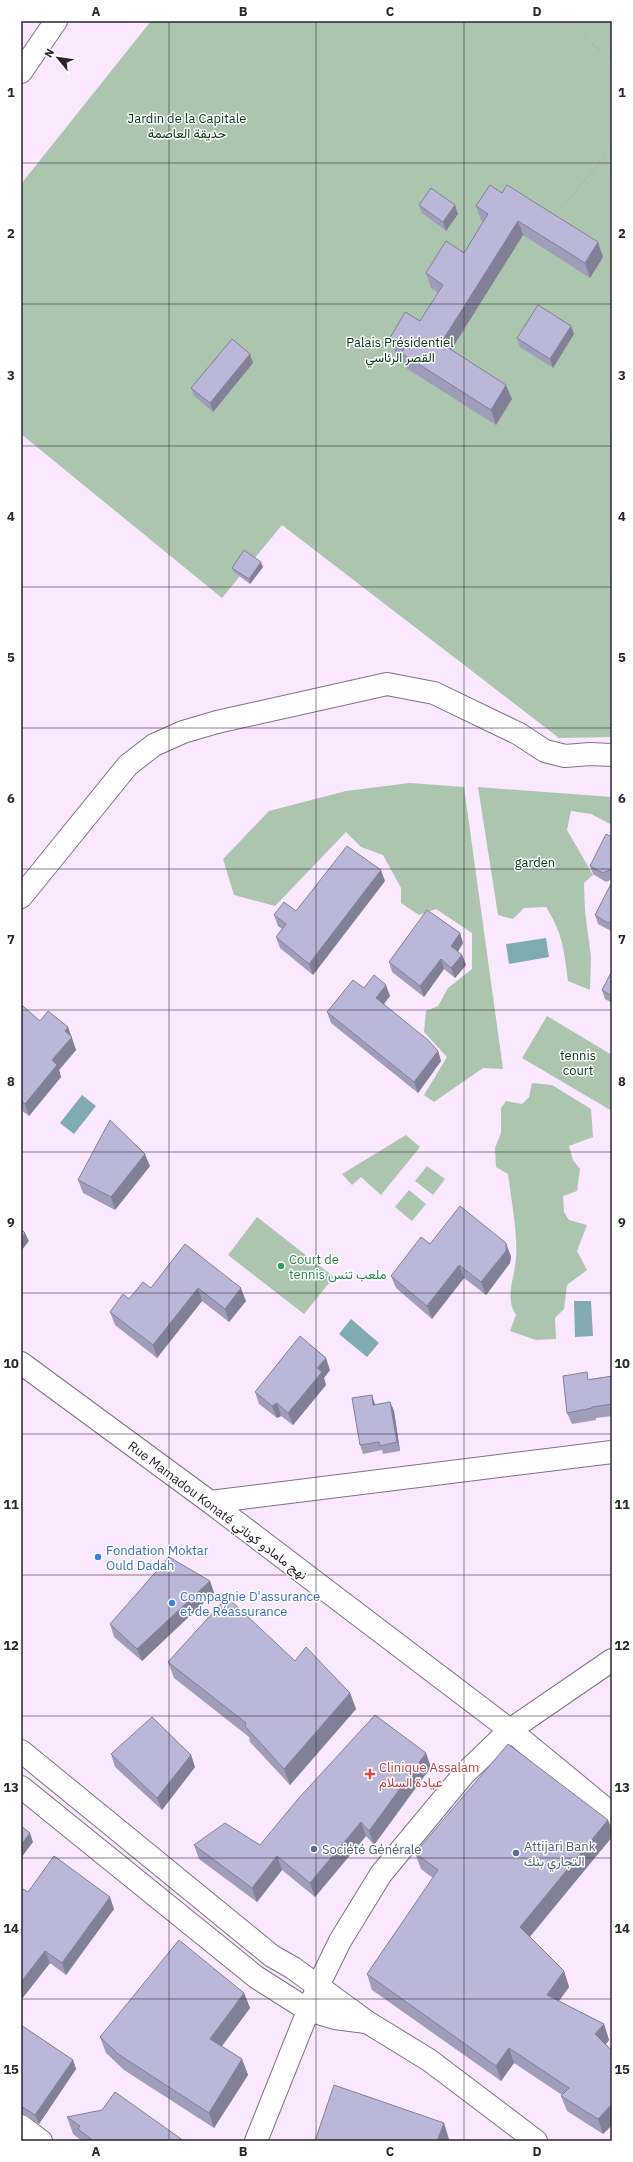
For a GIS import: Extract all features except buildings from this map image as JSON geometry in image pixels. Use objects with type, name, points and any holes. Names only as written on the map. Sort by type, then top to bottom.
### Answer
[{"type":"street","points":[[21,72],[56,21]]},
{"type":"street","points":[[21,896],[128,766],[154,745],[183,732],[217,722],[387,684],[434,693],[519,734],[545,751],[565,756],[590,754],[612,755]]},
{"type":"street","name":"Rue Mamadou Konaté نهج مامادو كوناتي","points":[[21,1363],[210,1502],[510,1730],[612,1814]]},
{"type":"street","points":[[210,1502],[612,1452]]},
{"type":"street","points":[[256,2141],[318,1986],[340,1941],[381,1874],[464,1774],[510,1730],[612,1660]]},
{"type":"street","points":[[21,1751],[272,1956],[318,1986],[367,2022],[429,2060],[536,2141]]},
{"type":"street","points":[[21,1787],[256,1977],[308,2010],[335,2018],[367,2022]]},
{"type":"street","points":[[21,2126],[41,2141]]},
{"type":"path","points":[[565,21],[612,60]]},
{"type":"path","points":[[562,208],[612,147]]},
{"type":"green space","name":"Palais Présidentiel القصر الرئاسي","points":[[151,21],[612,21],[612,737],[559,738],[282,525],[222,598],[21,434],[21,184]]},
{"type":"green space","points":[[410,783],[464,787],[503,1069],[483,1068],[434,1102],[424,1095],[447,1057],[424,1032],[426,1011],[438,1006],[448,988],[472,969],[472,933],[436,909],[419,915],[401,903],[401,888],[383,855],[361,847],[346,832],[275,906],[234,895],[223,859],[269,811],[346,791]]},
{"type":"green space","name":"garden","points":[[478,787],[612,797],[612,825],[591,814],[571,811],[567,830],[593,875],[584,883],[585,911],[591,957],[590,990],[568,981],[562,943],[552,917],[546,907],[524,908],[513,919],[498,915]]},
{"type":"green space","name":"tennis court","points":[[547,1016],[612,1055],[612,1111],[522,1058]]},
{"type":"green space","points":[[532,1083],[552,1085],[591,1109],[593,1137],[569,1146],[573,1160],[580,1169],[577,1191],[563,1196],[564,1212],[569,1220],[587,1225],[577,1251],[587,1270],[567,1285],[564,1309],[555,1318],[556,1339],[536,1340],[510,1331],[516,1315],[510,1294],[516,1258],[515,1228],[508,1174],[496,1167],[495,1148],[501,1133],[501,1108],[506,1101],[522,1104],[529,1097]]},
{"type":"green space","points":[[406,1135],[420,1147],[381,1195],[361,1177],[352,1185],[342,1174]]},
{"type":"green space","points":[[427,1166],[445,1179],[433,1195],[415,1181]]},
{"type":"green space","points":[[409,1190],[426,1204],[412,1221],[395,1207]]},
{"type":"green space","name":"Court de tennis ملعب تنس","points":[[257,1217],[334,1277],[304,1314],[228,1255]]},
{"type":"shaded area","points":[[546,938],[549,957],[509,964],[506,944]]},
{"type":"shaded area","points":[[82,1095],[96,1106],[74,1134],[60,1123]]},
{"type":"shaded area","points":[[574,1301],[591,1301],[593,1336],[575,1337]]},
{"type":"shaded area","points":[[351,1319],[379,1343],[367,1357],[339,1334]]},
{"type":"place","name":"Court de tennis ملعب تنس","points":[[281,1266]]},
{"type":"place","name":"Fondation Moktar Ould Dadah","points":[[98,1557]]},
{"type":"place","name":"Compagnie D'assurance et de Réassurance","points":[[172,1603]]},
{"type":"place","name":"Clinique Assalam عيادة السلام","points":[[370,1774]]},
{"type":"place","name":"Société Générale","points":[[314,1849]]},
{"type":"place","name":"Attijari Bank التجاري بنك","points":[[516,1853]]},
{"type":"park label","name":"Jardin de la Capitale حديقة العاصمة","points":[[187,126]]}]
